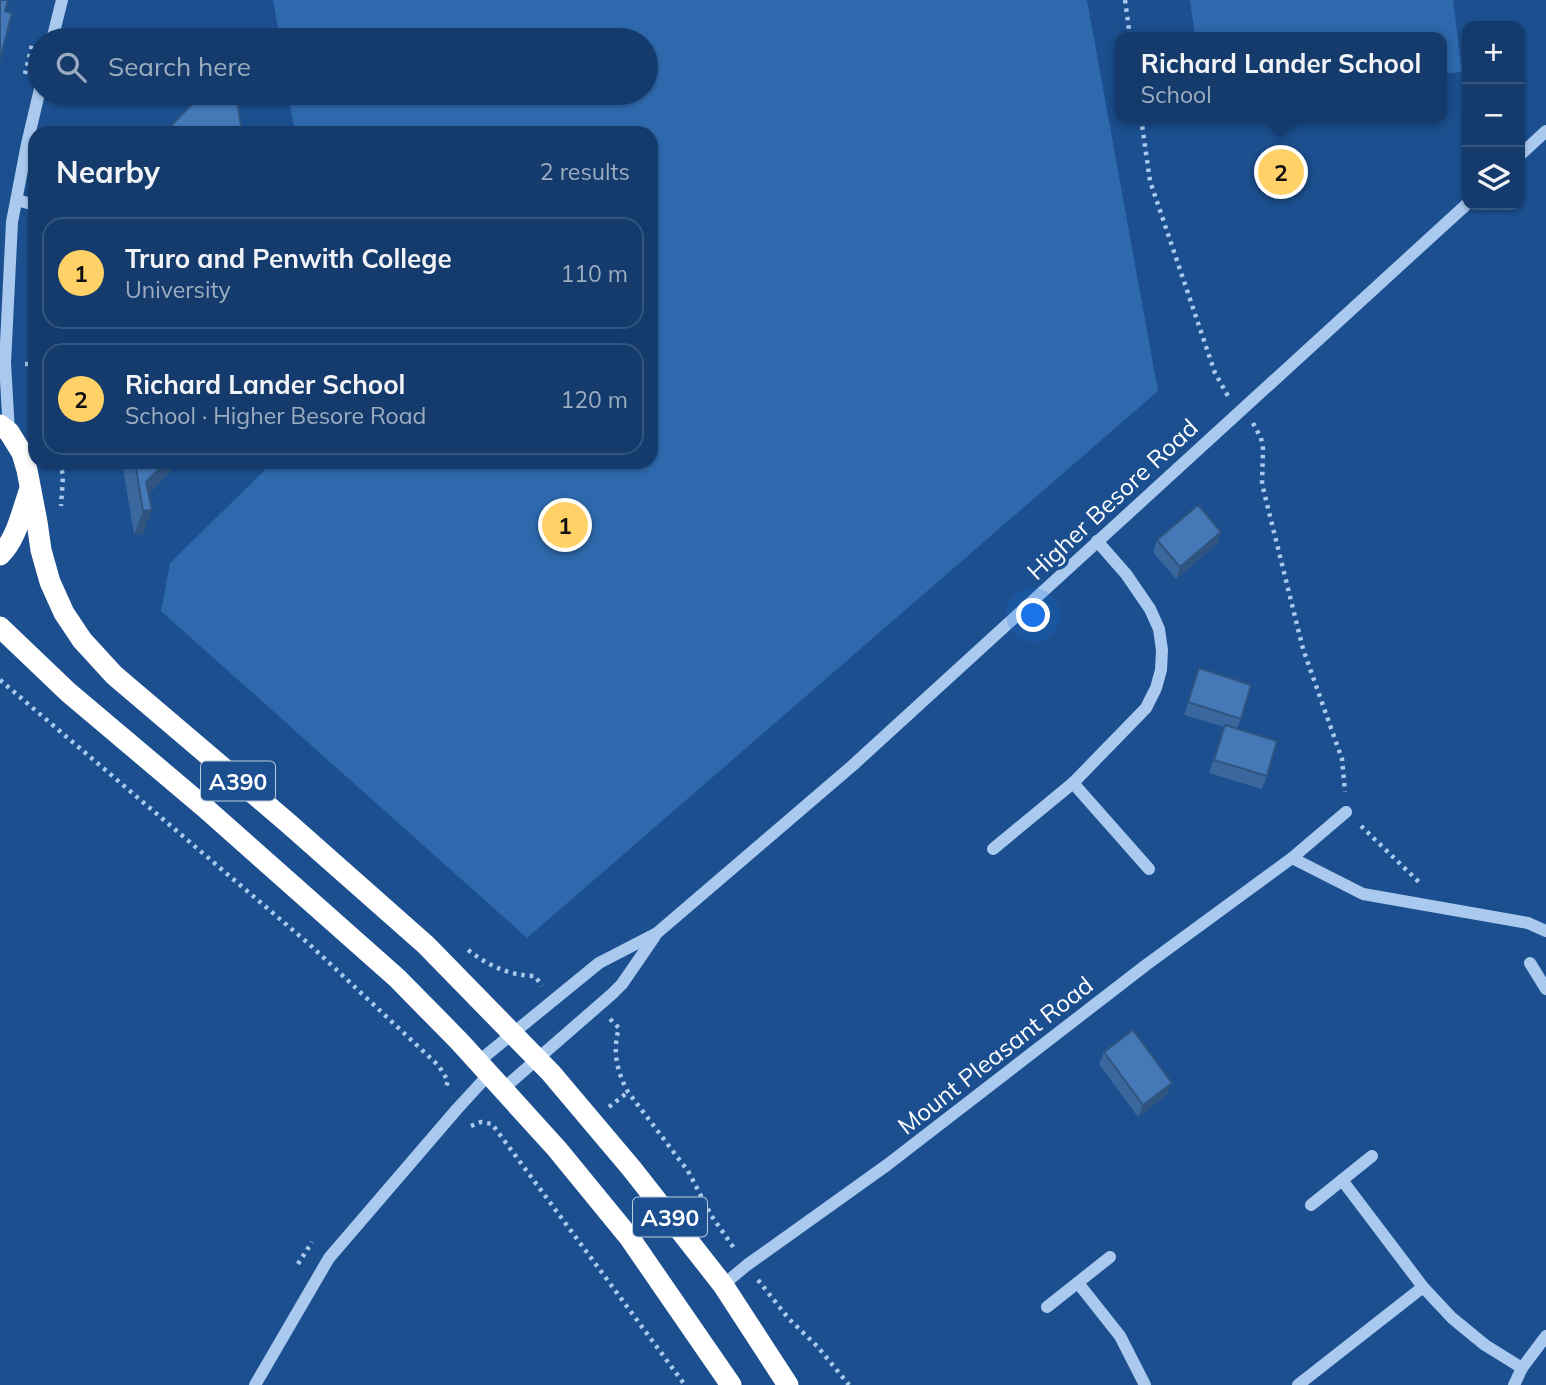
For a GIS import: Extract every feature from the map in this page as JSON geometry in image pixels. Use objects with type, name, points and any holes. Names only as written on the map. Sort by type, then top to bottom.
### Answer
[{"type":"highway","name":"A390","points":[[5,429],[22,453],[50,582],[64,613],[82,640],[114,675],[426,945],[551,1073],[624,1159],[723,1285],[788,1385]]},
{"type":"highway","points":[[0,555],[11,540],[30,489]]},
{"type":"highway","name":"A390","points":[[0,627],[68,692],[203,806],[397,978],[491,1074],[629,1237],[731,1385]]},
{"type":"street","points":[[55,28],[62,0]]},
{"type":"street","points":[[31,126],[36,105]]},
{"type":"street","points":[[1525,150],[1546,131]]},
{"type":"street","points":[[5,429],[5,363],[12,222],[28,140]]},
{"type":"street","points":[[16,200],[28,203]]},
{"type":"street","name":"Higher Besore Road","points":[[491,1074],[513,1033],[599,963],[657,933],[852,766],[1462,209]]},
{"type":"street","points":[[0,249],[12,222]]},
{"type":"street","points":[[993,849],[1073,783],[1146,708],[1156,688],[1161,670],[1159,629],[1150,609],[1126,574],[1097,541]]},
{"type":"street","points":[[1073,783],[1149,869]]},
{"type":"street","name":"Mount Pleasant Road","points":[[723,1285],[887,1165],[1146,965],[1292,858],[1346,812]]},
{"type":"street","points":[[1292,858],[1363,894],[1528,923],[1546,931]]},
{"type":"street","name":"Higher Besore Road","points":[[491,1074],[537,1059],[622,984],[657,933]]},
{"type":"street","points":[[1530,964],[1546,989]]},
{"type":"street","points":[[255,1385],[329,1258],[457,1109],[491,1074]]},
{"type":"street","points":[[1311,1205],[1372,1156]]},
{"type":"street","points":[[1342,1180],[1423,1287],[1452,1318],[1485,1345],[1522,1368]]},
{"type":"street","points":[[1047,1307],[1110,1257]]},
{"type":"street","points":[[1078,1283],[1119,1336],[1145,1385]]},
{"type":"street","points":[[1298,1385],[1423,1287]]},
{"type":"street","points":[[1514,1385],[1522,1368],[1546,1336]]},
{"type":"path","points":[[1125,0],[1129,32]]},
{"type":"path","points":[[1142,123],[1150,181],[1219,381],[1261,438],[1262,484],[1303,649],[1342,759],[1346,812],[1446,909]]},
{"type":"path","points":[[61,510],[62,469]]},
{"type":"path","points":[[0,680],[308,943],[439,1066],[448,1081],[443,1095],[470,1126],[481,1122],[492,1124],[685,1385]]},
{"type":"path","points":[[598,1006],[619,1028],[616,1045],[617,1067],[628,1092],[688,1171],[711,1215],[777,1305],[817,1346],[849,1385]]},
{"type":"shaded area","points":[[273,0],[1087,0],[1158,391],[527,938],[161,611],[170,563],[266,469],[658,469],[658,126],[294,126],[290,105],[658,105],[658,28],[278,28]]},
{"type":"shaded area","points":[[1190,0],[1453,0],[1462,72],[1447,74],[1447,32],[1194,32]]},
{"type":"building","points":[[0,0],[8,0],[5,11],[12,13],[0,60]]},
{"type":"building","points":[[191,105],[238,105],[241,126],[171,126]]},
{"type":"building","points":[[136,469],[158,469],[146,482],[152,510],[143,511]]},
{"type":"building","points":[[1198,505],[1221,532],[1180,567],[1157,540]]},
{"type":"building","points":[[1199,668],[1251,685],[1241,719],[1188,702]]},
{"type":"building","points":[[1225,725],[1277,741],[1267,776],[1214,760]]},
{"type":"building","points":[[1133,1030],[1172,1083],[1143,1105],[1104,1052]]},
{"type":"place","name":"Richard Lander School","points":[[1281,172]]},
{"type":"place","name":"Truro and Penwith College","points":[[565,525]]}]
